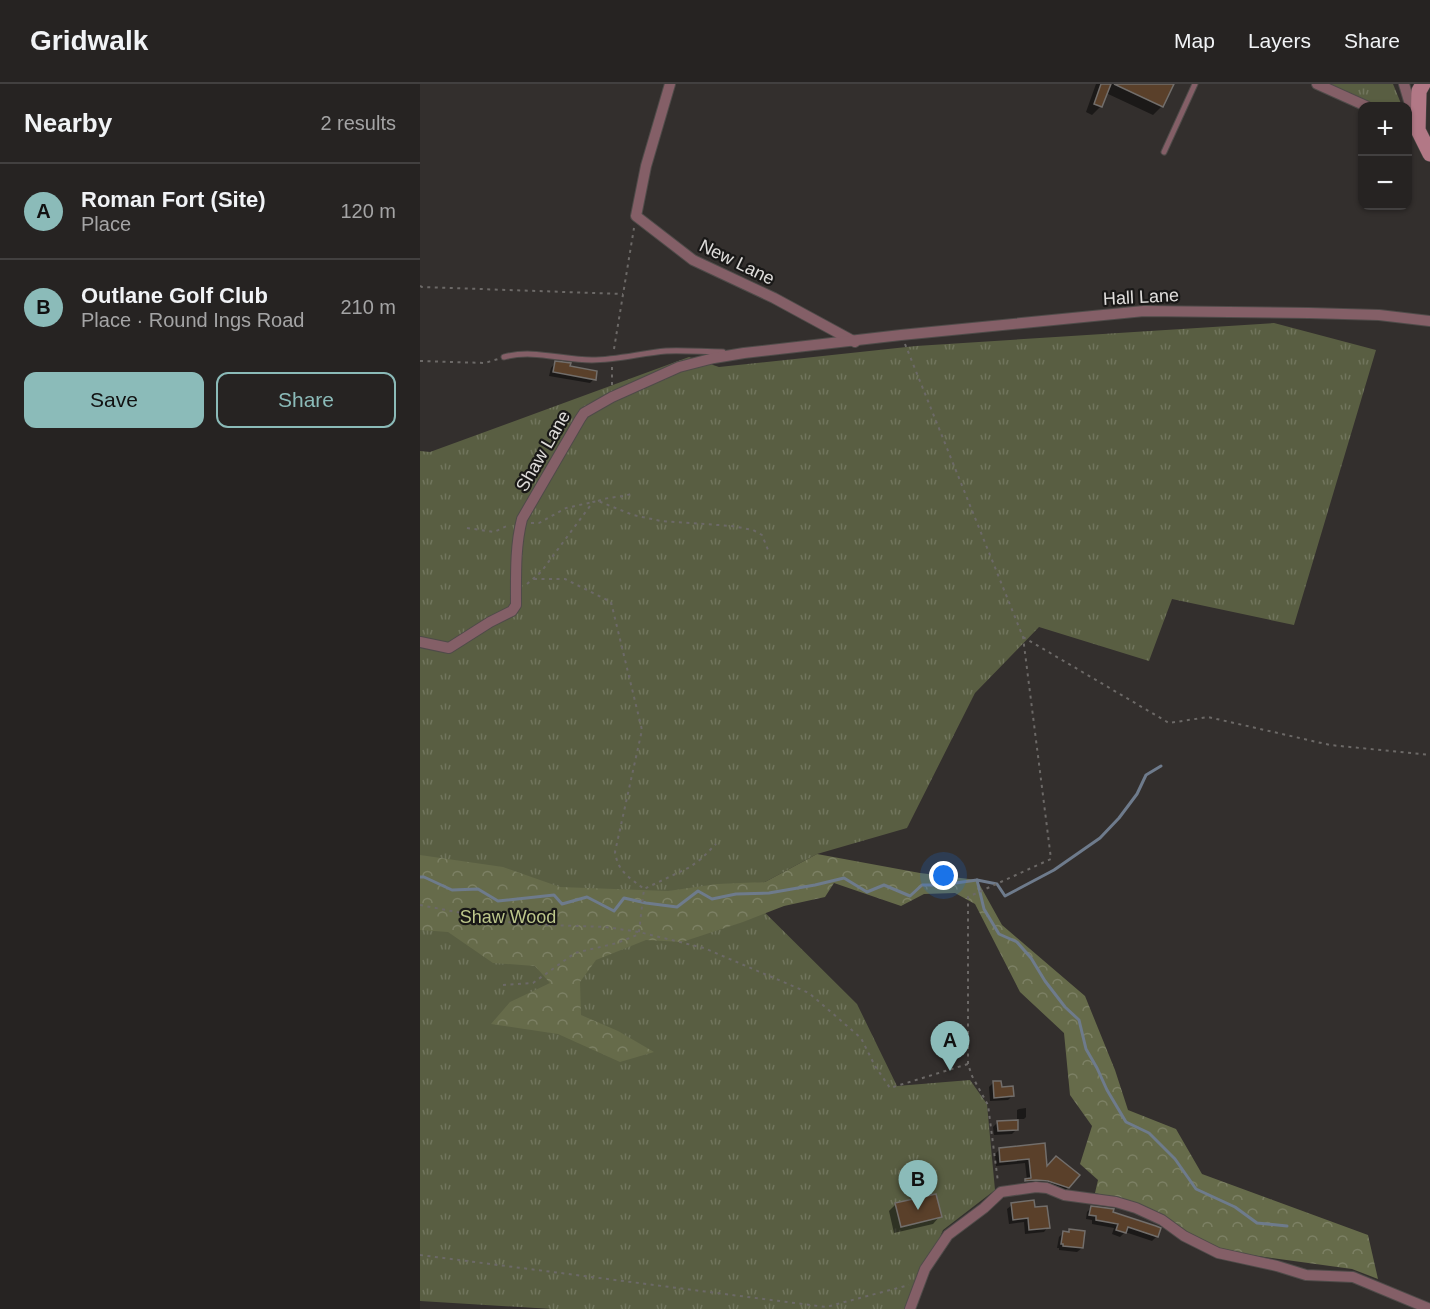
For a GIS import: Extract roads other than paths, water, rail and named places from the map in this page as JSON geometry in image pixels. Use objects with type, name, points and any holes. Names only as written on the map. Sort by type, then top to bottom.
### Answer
[{"type":"street","name":"New Lane","points":[[670,84],[646,166],[636,216],[693,260],[774,298],[855,342]]},
{"type":"street","points":[[1317,84],[1358,102]]},
{"type":"street","points":[[1404,84],[1413,128],[1430,154]]},
{"type":"street","points":[[1413,128],[1422,84]]},
{"type":"street","name":"Hall Lane","points":[[855,342],[901,335],[1144,311],[1379,315],[1430,321]]},
{"type":"street","name":"Shaw Lane","points":[[420,642],[449,648],[512,610],[516,605],[522,519],[584,413],[612,397],[679,367],[744,353],[855,342]]},
{"type":"street","points":[[910,1309],[925,1269],[948,1235],[1001,1192],[1041,1187],[1064,1196],[1116,1202],[1136,1208],[1162,1220],[1184,1236],[1218,1253],[1306,1275],[1353,1277],[1430,1309]]},
{"type":"lane","points":[[1164,152],[1195,84]]},
{"type":"lane","points":[[504,357],[514,354],[538,354],[590,360],[666,351],[744,353]]},
{"type":"waterway","points":[[977,880],[997,884],[1005,896],[1054,870],[1100,838],[1137,794],[1146,775],[1161,766]]},
{"type":"waterway","points":[[420,877],[452,890],[478,889],[498,901],[554,895],[562,904],[587,897],[614,911],[624,898],[677,907],[698,891],[712,899],[736,894],[769,893],[844,878],[867,892],[884,885],[910,896],[922,885],[977,880],[984,909],[999,934],[1017,942],[1065,1007],[1079,1020],[1086,1049],[1126,1122],[1149,1133],[1175,1159],[1196,1189],[1235,1207],[1257,1223],[1287,1226]]},
{"type":"place","name":"Roman Fort (Site)","points":[[950,1071]]},
{"type":"place","name":"Outlane Golf Club","points":[[918,1210]]},
{"type":"park label","name":"Shaw Wood","points":[[508,917]]}]
